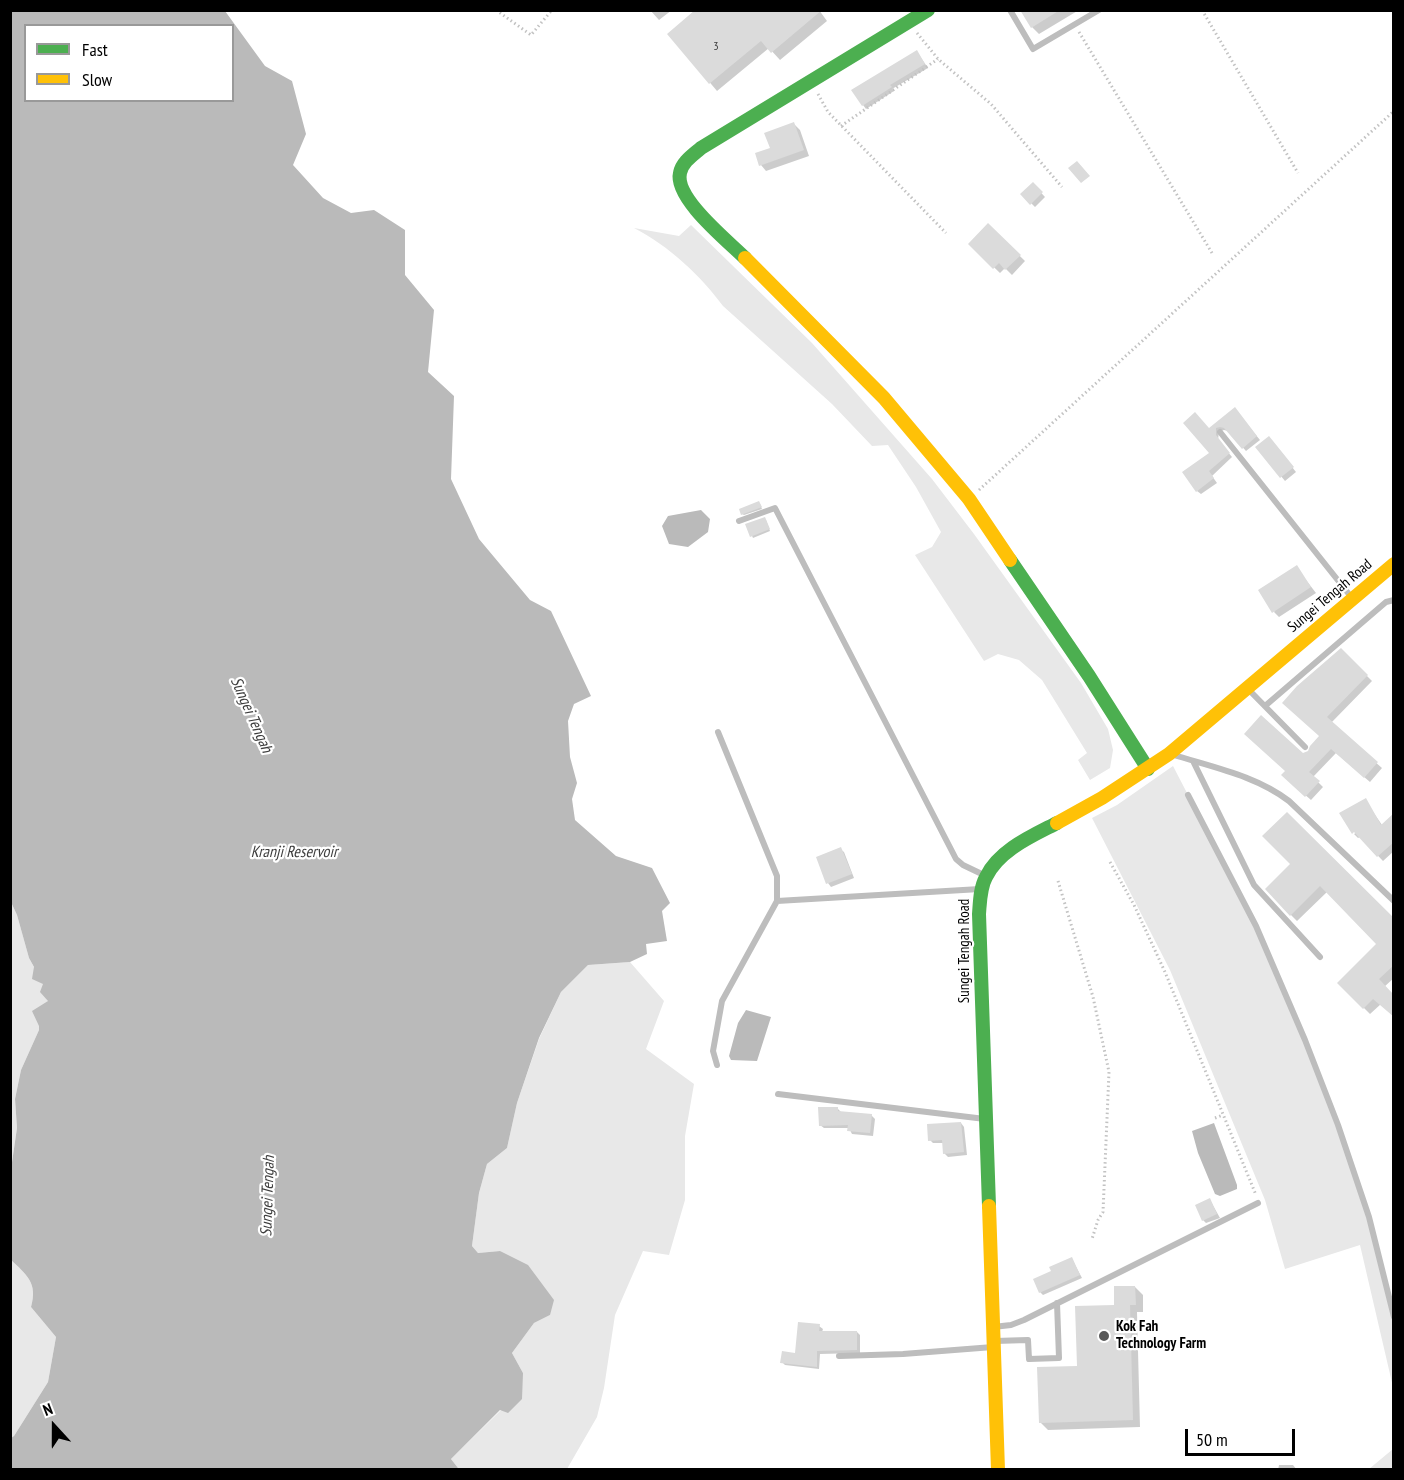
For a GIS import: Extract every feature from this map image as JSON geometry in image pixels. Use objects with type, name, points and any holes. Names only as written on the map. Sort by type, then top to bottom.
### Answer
[{"type":"street","points":[[928,10],[701,148],[684,161],[679,172],[682,191],[689,202],[884,398],[969,499],[1089,676],[1148,769]]},
{"type":"street","name":"Sungei Tengah Road","points":[[998,1470],[979,914],[984,882],[1000,858],[1020,843],[1102,798],[1169,754],[1394,564]]},
{"type":"lane","points":[[1010,10],[1033,50],[1099,10]]},
{"type":"lane","points":[[1220,432],[1353,598]]},
{"type":"lane","points":[[739,521],[775,508],[956,859],[984,882]]},
{"type":"lane","points":[[1264,706],[1386,602],[1394,600]]},
{"type":"lane","points":[[1246,687],[1305,747]]},
{"type":"lane","points":[[717,1065],[713,1051],[722,1001],[777,901],[777,876],[774,867],[718,732]]},
{"type":"lane","points":[[1169,754],[1242,776],[1279,793],[1394,901]]},
{"type":"lane","points":[[1193,761],[1254,885],[1320,957]]},
{"type":"lane","points":[[1188,795],[1256,926],[1305,1040],[1370,1217],[1394,1317]]},
{"type":"lane","points":[[777,901],[984,882]]},
{"type":"lane","points":[[778,1094],[986,1119]]},
{"type":"lane","points":[[993,1338],[1011,1325],[1258,1203]]},
{"type":"lane","points":[[839,1356],[903,1354],[993,1338],[1028,1340],[1029,1359],[1059,1358],[1057,1303]]},
{"type":"path","points":[[496,10],[531,35],[552,10]]},
{"type":"path","points":[[1202,10],[1298,173]]},
{"type":"path","points":[[909,22],[938,59],[991,104],[1062,187]]},
{"type":"path","points":[[1075,25],[1212,253]]},
{"type":"path","points":[[842,126],[938,59]]},
{"type":"path","points":[[811,82],[828,112],[945,233]]},
{"type":"path","points":[[969,499],[1394,111]]},
{"type":"path","points":[[1110,862],[1134,905],[1165,972],[1258,1203]]},
{"type":"path","points":[[1058,881],[1094,997],[1109,1072],[1103,1212],[1092,1239]]},
{"type":"path","points":[[1215,1118],[1223,1115]]},
{"type":"shaded area","points":[[691,225],[812,343],[932,479],[1081,683],[1108,729],[1113,750],[1110,768],[1090,780],[1078,760],[1087,753],[1042,680],[1019,660],[998,654],[984,661],[915,555],[932,547],[941,532],[916,487],[888,445],[872,446],[832,404],[723,306],[683,262],[659,243],[634,228],[679,236]]},
{"type":"shaded area","points":[[1173,766],[1256,926],[1305,1040],[1369,1217],[1393,1317],[1393,1387],[1360,1245],[1285,1269],[1265,1200],[1170,970],[1092,818],[1117,805]]},
{"type":"shaded area","points":[[10,900],[17,915],[29,958],[43,984],[48,1001],[39,1030],[21,1070],[15,1099],[17,1128],[11,1169],[10,1025],[12,1020]]},
{"type":"shaded area","points":[[630,962],[664,1001],[646,1049],[694,1084],[685,1136],[685,1200],[669,1255],[643,1251],[615,1315],[604,1388],[597,1417],[567,1469],[456,1469],[458,1468],[451,1459],[501,1410],[523,1373],[512,1353],[534,1323],[550,1315],[500,1251],[478,1253],[472,1246],[479,1193],[487,1164],[507,1148],[517,1103],[539,1039],[561,992],[588,965]]},
{"type":"shaded area","points":[[10,1259],[26,1275],[32,1285],[31,1307],[56,1337],[48,1382],[11,1438]]},
{"type":"shaded area","points":[[1393,1449],[1393,1469],[1369,1469]]},
{"type":"water","name":"Kranji Reservoir","points":[[11,10],[225,11],[265,66],[292,81],[306,134],[293,165],[323,198],[351,213],[374,210],[405,230],[405,275],[434,310],[428,372],[454,396],[451,479],[479,539],[530,600],[551,611],[591,696],[574,704],[568,721],[570,757],[577,783],[572,799],[575,820],[616,856],[652,868],[670,903],[662,911],[667,941],[646,944],[647,954],[630,962],[588,965],[561,992],[539,1038],[517,1103],[507,1148],[487,1164],[479,1193],[472,1246],[478,1253],[500,1251],[528,1265],[554,1300],[550,1315],[534,1323],[512,1353],[523,1373],[522,1399],[508,1413],[500,1410],[451,1459],[458,1468],[11,1469],[11,1438],[48,1382],[56,1337],[31,1307],[33,1292],[30,1280],[10,1259],[11,1169],[17,1128],[15,1099],[21,1070],[39,1030],[32,1011],[48,1001],[40,992],[43,984],[32,979],[34,967],[29,958],[17,915],[10,900]]},
{"type":"water","points":[[701,510],[710,519],[708,532],[688,547],[669,544],[662,526],[668,516]]},
{"type":"water","points":[[746,1010],[771,1017],[757,1061],[731,1060],[729,1056],[738,1023]]},
{"type":"water","points":[[1214,1123],[1237,1185],[1237,1189],[1220,1196],[1215,1194],[1198,1153],[1192,1131]]},
{"type":"building","points":[[695,10],[822,10],[771,53],[761,41],[709,84],[667,34]]},
{"type":"building","points":[[1020,10],[1060,10],[1031,28]]},
{"type":"building","points":[[917,50],[925,64],[890,85],[892,87],[862,106],[851,90]]},
{"type":"building","points":[[794,122],[804,150],[759,166],[755,153],[770,148],[764,133]]},
{"type":"building","points":[[1077,161],[1090,176],[1081,183],[1068,168]]},
{"type":"building","points":[[1033,182],[1043,192],[1030,205],[1020,194]]},
{"type":"building","points":[[988,223],[1021,255],[1005,270],[999,263],[993,269],[968,244]]},
{"type":"building","points":[[1235,407],[1257,436],[1242,449],[1224,428],[1216,428],[1216,435],[1230,453],[1209,471],[1214,478],[1196,492],[1182,472],[1209,453],[1183,423],[1195,412],[1209,428]]},
{"type":"building","points":[[1269,436],[1294,467],[1280,478],[1255,447]]},
{"type":"building","points":[[759,501],[762,507],[741,515],[739,509]]},
{"type":"building","points":[[765,517],[770,529],[750,537],[745,524]]},
{"type":"building","points":[[1297,565],[1311,587],[1272,613],[1258,590]]},
{"type":"building","points":[[1341,648],[1368,675],[1327,717],[1378,762],[1364,778],[1331,749],[1309,772],[1320,781],[1305,797],[1281,775],[1285,771],[1244,734],[1261,715],[1303,753],[1308,751],[1319,736],[1282,703],[1297,686]]},
{"type":"building","points":[[1366,798],[1381,825],[1394,813],[1394,842],[1377,857],[1354,832],[1352,834],[1339,813]]},
{"type":"building","points":[[1287,812],[1394,918],[1394,965],[1379,979],[1394,995],[1394,1017],[1373,999],[1363,1009],[1337,983],[1376,944],[1320,886],[1290,916],[1265,889],[1290,864],[1262,836]]},
{"type":"building","points":[[841,847],[852,874],[826,884],[816,857]]},
{"type":"building","points":[[818,1107],[838,1107],[838,1111],[872,1114],[870,1133],[847,1131],[848,1125],[819,1126]]},
{"type":"building","points":[[961,1122],[964,1152],[943,1154],[942,1140],[928,1141],[927,1124]]},
{"type":"building","points":[[1210,1198],[1217,1214],[1202,1221],[1195,1205]]},
{"type":"building","points":[[1072,1257],[1080,1275],[1039,1293],[1033,1279],[1051,1271],[1049,1267]]},
{"type":"building","name":"Kok Fah Technology Farm","points":[[1114,1286],[1135,1286],[1136,1305],[1130,1305],[1133,1420],[1039,1423],[1037,1367],[1077,1366],[1075,1306],[1114,1305]]},
{"type":"building","points":[[798,1322],[820,1324],[819,1331],[857,1331],[857,1350],[817,1351],[817,1367],[780,1363],[782,1351],[795,1353]]},
{"type":"traffic: fast","points":[[745,258],[715,230],[685,194],[680,183],[680,173],[685,162],[701,148],[928,10]]},
{"type":"traffic: fast","points":[[1010,560],[1089,676],[1148,769]]},
{"type":"traffic: fast","points":[[989,1206],[979,914],[981,890],[992,867],[1008,851],[1057,823]]},
{"type":"traffic: slow","points":[[745,258],[884,398],[969,499],[1010,560]]},
{"type":"traffic: slow","points":[[1057,823],[1102,798],[1169,754],[1394,564]]},
{"type":"traffic: slow","points":[[989,1206],[998,1470]]},
{"type":"place","name":"Kok Fah Technology Farm","points":[[1104,1336]]},
{"type":"water label","name":"Sungei Tengah","points":[[251,715]]},
{"type":"water label","name":"Sungei Tengah","points":[[268,1196]]}]
